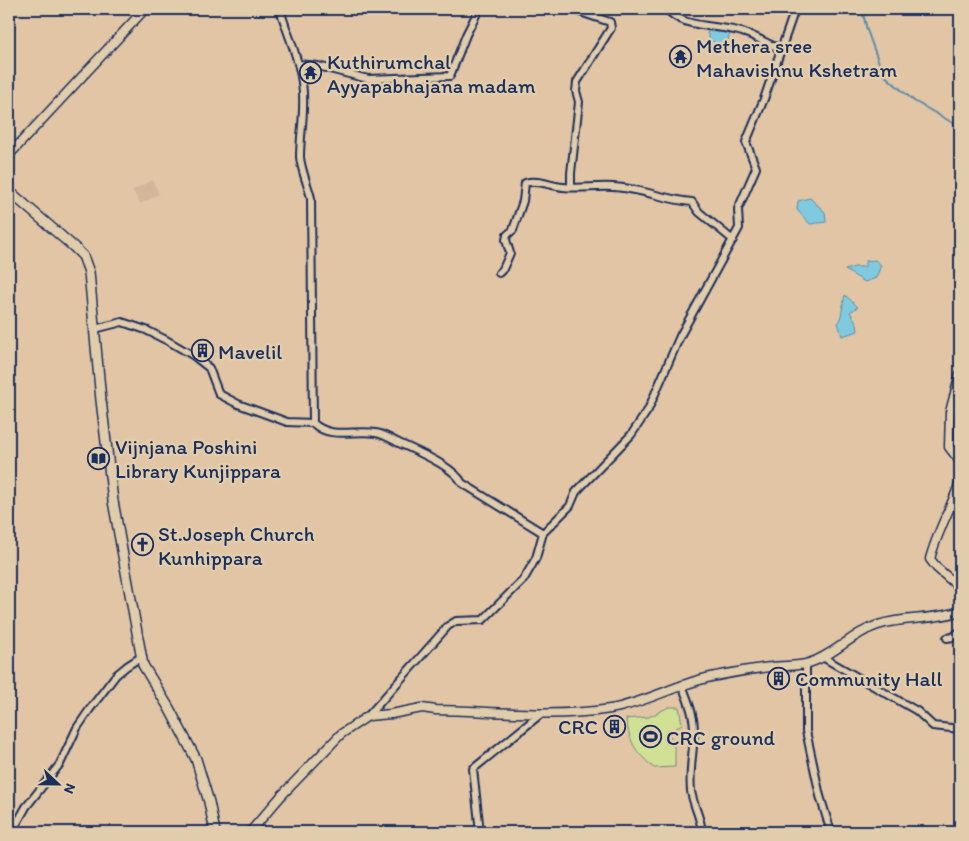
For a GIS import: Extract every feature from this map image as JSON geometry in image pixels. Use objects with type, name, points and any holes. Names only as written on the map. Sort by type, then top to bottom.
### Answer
[{"type":"main road","points":[[9,191],[83,256],[89,272],[113,501],[141,657],[147,674],[169,708],[196,759],[209,802],[215,832]]},
{"type":"street","points":[[9,155],[145,9]]},
{"type":"street","points":[[280,9],[303,84],[301,165],[311,198],[313,423]]},
{"type":"street","points":[[298,64],[318,66],[368,79],[450,76],[466,35],[479,9]]},
{"type":"street","points":[[571,187],[570,173],[579,102],[576,90],[577,82],[611,28],[610,22],[574,9]]},
{"type":"street","points":[[667,9],[682,20],[744,32],[768,45],[781,49]]},
{"type":"street","points":[[250,832],[282,795],[341,734],[368,716],[448,626],[456,621],[483,620],[516,588],[524,579],[536,558],[543,533],[570,506],[576,492],[631,436],[648,410],[680,336],[739,228],[738,209],[756,168],[746,142],[764,98],[795,9]]},
{"type":"street","points":[[499,273],[503,269],[510,253],[506,240],[507,235],[513,230],[518,216],[523,201],[525,183],[532,181],[562,187],[613,187],[681,202],[692,202],[699,212],[733,240]]},
{"type":"street","points":[[95,329],[122,322],[146,330],[187,352],[209,368],[219,394],[238,404],[286,422],[313,423],[319,429],[328,433],[377,433],[440,463],[460,478],[462,483],[543,533]]},
{"type":"street","points":[[960,374],[950,412],[949,447],[960,461]]},
{"type":"street","points":[[960,482],[935,540],[930,559],[937,568],[960,588]]},
{"type":"street","points":[[368,716],[422,708],[572,714],[612,708],[696,680],[772,666],[806,664],[824,658],[856,635],[878,625],[904,620],[927,619],[950,615],[960,611]]},
{"type":"street","points":[[947,638],[953,637],[960,631]]},
{"type":"street","points":[[12,832],[26,807],[60,764],[76,728],[90,709],[116,675],[141,657]]},
{"type":"street","points":[[824,658],[917,711],[933,726],[960,729]]},
{"type":"street","points":[[806,664],[806,731],[820,796],[831,832]]},
{"type":"street","points":[[682,685],[691,707],[693,719],[691,792],[702,832]]},
{"type":"street","points":[[480,832],[473,769],[542,713]]},
{"type":"shaded area","points":[[152,180],[159,194],[140,204],[133,190]]},
{"type":"green space","name":"CRC ground","points":[[669,707],[679,707],[682,724],[669,733],[675,750],[675,767],[654,768],[634,746],[626,719],[649,717]]},
{"type":"water","points":[[720,27],[730,33],[726,47],[711,41],[707,33],[710,29]]},
{"type":"water","points":[[810,198],[825,212],[826,222],[810,224],[797,210],[798,201]]},
{"type":"water","points":[[875,260],[881,265],[876,278],[865,282],[845,270],[865,267],[865,261]]},
{"type":"water","points":[[845,295],[858,307],[850,312],[857,324],[858,331],[842,336],[838,323]]},
{"type":"waterway","points":[[862,9],[867,30],[883,74],[914,101],[960,127]]},
{"type":"place","name":"Methera sree Mahavishnu Kshetram","points":[[680,57]]},
{"type":"place","name":"Kuthirumchal Ayyapabhajana madam","points":[[311,73]]},
{"type":"place","name":"Mavelil","points":[[202,351]]},
{"type":"place","name":"Vijnjana Poshini Library Kunjippara","points":[[99,458]]},
{"type":"place","name":"St.Joseph Church Kunhippara","points":[[142,545]]},
{"type":"place","name":"Community Hall","points":[[779,678]]},
{"type":"place","name":"CRC","points":[[614,726]]},
{"type":"place","name":"CRC ground","points":[[650,737]]}]
